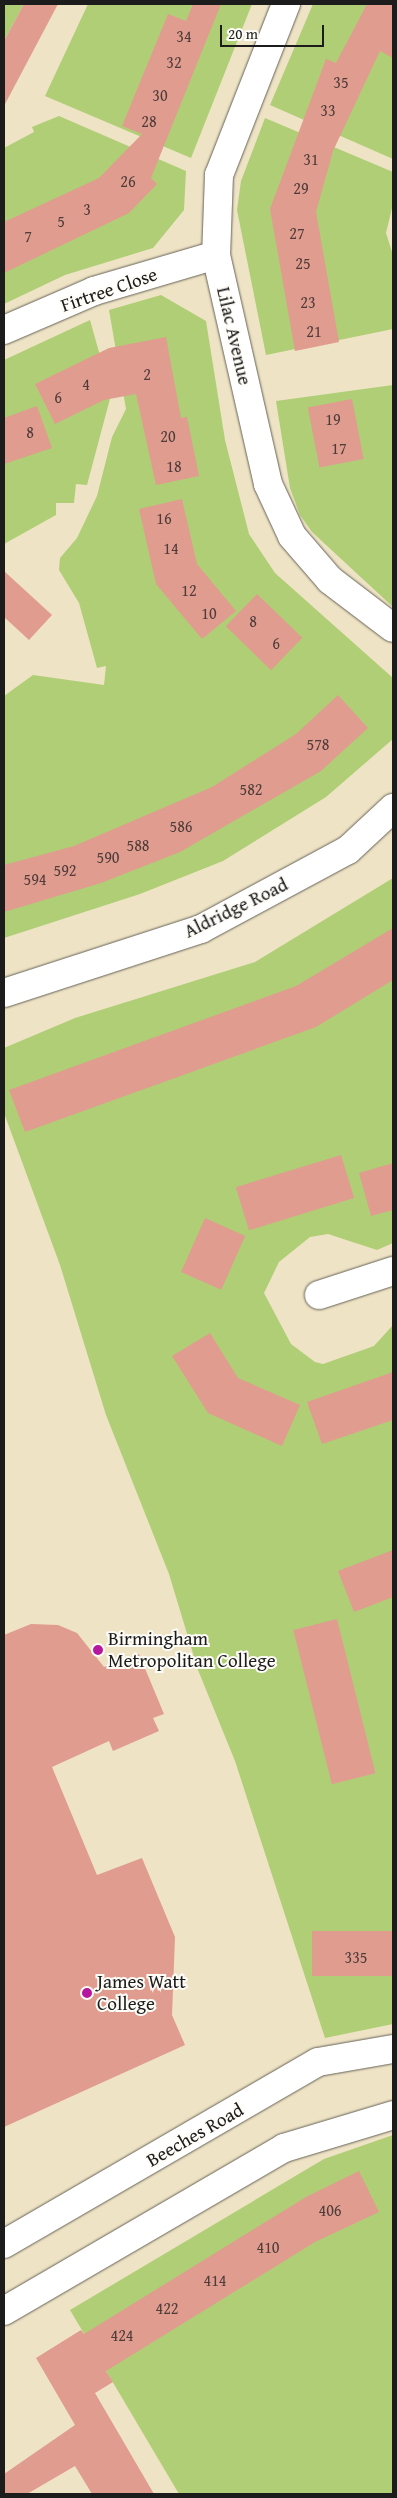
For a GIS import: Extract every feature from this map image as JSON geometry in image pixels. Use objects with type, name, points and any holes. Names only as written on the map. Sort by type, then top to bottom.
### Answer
[{"type":"street","name":"Lilac Avenue","points":[[286,4],[219,175],[216,255],[268,484],[292,536],[330,580],[393,628]]},
{"type":"street","name":"Firtree Close","points":[[4,330],[94,291],[216,255]]},
{"type":"street","name":"Aldridge Road","points":[[4,993],[201,929],[348,850],[393,808]]},
{"type":"street","points":[[319,1295],[393,1271]]},
{"type":"street","name":"Beeches Road","points":[[4,2244],[318,2062],[393,2049]]},
{"type":"street","points":[[4,2311],[284,2148],[393,2115]]},
{"type":"green space","points":[[4,4],[24,4],[4,41]]},
{"type":"green space","points":[[88,4],[252,4],[191,158],[45,96]]},
{"type":"green space","points":[[313,4],[393,4],[393,159],[270,105]]},
{"type":"green space","points":[[59,116],[186,171],[184,210],[153,248],[65,275],[4,304],[4,148],[34,132],[32,127]]},
{"type":"green space","points":[[265,118],[393,172],[393,204],[386,233],[393,255],[393,329],[266,355],[237,210],[241,181]]},
{"type":"green space","points":[[161,295],[206,321],[225,440],[249,534],[275,573],[393,678],[393,739],[326,797],[223,861],[140,894],[4,938],[4,696],[33,675],[104,685],[106,666],[97,668],[79,603],[59,570],[60,558],[77,538],[97,496],[112,437],[126,409],[109,310]]},
{"type":"green space","points":[[90,320],[111,395],[87,485],[76,484],[74,503],[56,503],[56,515],[4,544],[4,360]]},
{"type":"green space","points":[[393,385],[393,607],[312,532],[300,515],[290,488],[276,401]]},
{"type":"green space","points":[[393,878],[393,1243],[377,1250],[328,1234],[310,1237],[279,1262],[264,1293],[291,1344],[315,1362],[323,1364],[374,1346],[393,1325],[393,2024],[325,2038],[235,1761],[198,1670],[169,1574],[106,1415],[60,1265],[4,1113],[4,1048],[75,1018],[255,962]]},
{"type":"green space","points":[[393,2135],[393,2494],[179,2494],[70,2310],[324,2159]]},
{"type":"building","points":[[24,4],[58,4],[4,106],[4,41]]},
{"type":"building","points":[[193,4],[221,4],[151,178],[157,184],[129,213],[4,273],[4,222],[99,178],[142,134],[122,126],[168,14],[186,21]]},
{"type":"building","points":[[367,4],[393,4],[393,58],[380,51],[333,151],[316,212],[339,342],[295,351],[270,209],[326,59],[336,63]]},
{"type":"building","points":[[166,337],[181,418],[187,417],[199,476],[156,485],[136,394],[104,400],[55,424],[35,384],[109,348]]},
{"type":"building","points":[[352,399],[364,459],[319,467],[308,408]]},
{"type":"building","points":[[37,406],[52,448],[4,464],[4,418]]},
{"type":"building","points":[[182,499],[197,564],[236,611],[202,639],[156,584],[139,509]]},
{"type":"building","points":[[4,571],[52,615],[29,640],[4,617]]},
{"type":"building","points":[[257,594],[302,638],[271,670],[226,626]]},
{"type":"building","points":[[338,695],[368,728],[321,771],[180,852],[101,883],[4,912],[4,865],[74,846],[212,787],[296,734]]},
{"type":"building","points":[[393,928],[393,980],[316,1027],[25,1132],[9,1090],[296,986]]},
{"type":"building","points":[[341,1155],[354,1198],[249,1230],[236,1187]]},
{"type":"building","points":[[393,1163],[393,1210],[371,1216],[359,1173]]},
{"type":"building","points":[[205,1218],[245,1236],[221,1290],[181,1272]]},
{"type":"building","points":[[210,1333],[238,1378],[300,1405],[282,1446],[208,1413],[172,1356]]},
{"type":"building","points":[[393,1372],[393,1420],[322,1444],[307,1402]]},
{"type":"building","points":[[393,1550],[393,1597],[354,1612],[338,1571]]},
{"type":"building","points":[[337,1619],[375,1773],[332,1784],[293,1630]]},
{"type":"building","points":[[31,1624],[58,1625],[77,1633],[104,1667],[139,1654],[164,1714],[153,1718],[159,1731],[113,1751],[109,1741],[52,1767],[97,1875],[142,1858],[175,1937],[172,2015],[185,2045],[4,2127],[4,1635]]},
{"type":"building","points":[[312,1931],[393,1931],[393,1976],[312,1976]]},
{"type":"building","points":[[359,2171],[379,2212],[315,2242],[106,2371],[113,2382],[95,2393],[154,2494],[92,2494],[75,2466],[27,2494],[4,2494],[4,2474],[75,2425],[36,2358],[81,2330],[84,2334],[306,2197]]},
{"type":"place","name":"Birmingham Metropolitan College","points":[[98,1650]]},
{"type":"place","name":"James Watt College","points":[[87,1993]]}]
